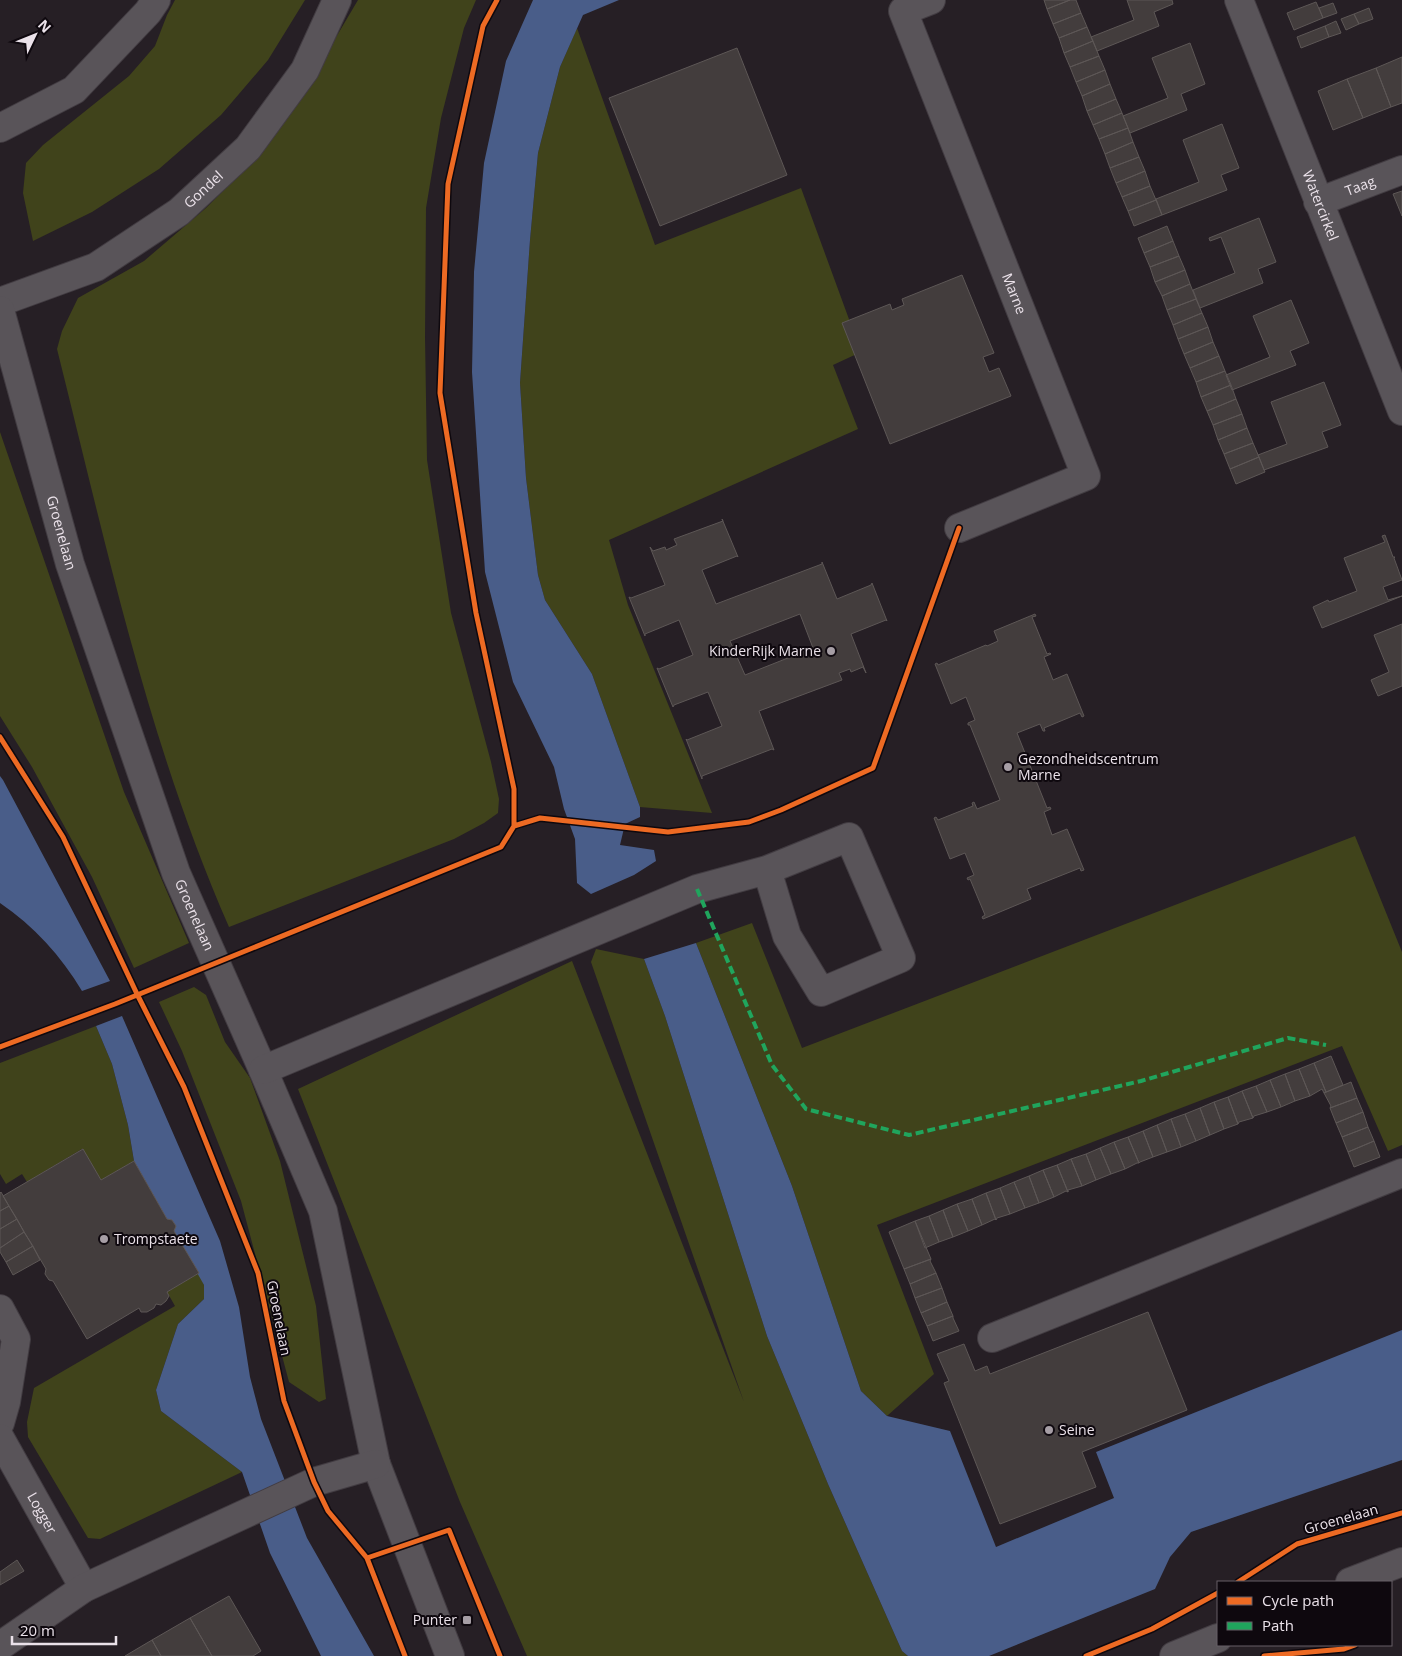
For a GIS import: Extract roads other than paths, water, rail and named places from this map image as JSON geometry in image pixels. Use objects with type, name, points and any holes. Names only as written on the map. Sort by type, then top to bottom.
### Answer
[{"type":"street","points":[[0,128],[74,90],[148,12],[156,0]]},
{"type":"street","name":"Gondel","points":[[0,302],[96,267],[179,212],[248,148],[305,70],[337,0]]},
{"type":"street","name":"Marne","points":[[931,0],[903,11],[1086,476],[959,528]]},
{"type":"street","name":"Watercirkel","points":[[1239,0],[1402,411]]},
{"type":"street","name":"Taag","points":[[1318,202],[1402,170]]},
{"type":"street","name":"Groenelaan","points":[[0,310],[70,564],[176,873],[323,1211],[376,1464],[450,1656]]},
{"type":"street","points":[[263,1070],[697,889],[767,870],[849,837],[901,958],[821,992],[787,936],[767,870]]},
{"type":"street","points":[[992,1338],[1402,1172]]},
{"type":"street","points":[[0,1309],[16,1339],[6,1402],[0,1423]]},
{"type":"street","name":"Logger","points":[[0,1438],[84,1588]]},
{"type":"street","points":[[0,1646],[84,1588],[294,1490],[338,1474],[376,1464]]},
{"type":"street","points":[[1353,1581],[1402,1562]]},
{"type":"street","points":[[1174,1656],[1217,1638]]},
{"type":"water","points":[[533,0],[619,0],[583,15],[560,67],[538,153],[520,383],[526,478],[538,575],[545,600],[592,674],[640,807],[640,817],[625,824],[620,845],[654,850],[656,861],[634,875],[591,894],[577,883],[575,839],[564,809],[554,767],[513,682],[485,572],[472,372],[474,272],[484,163],[506,61]]},
{"type":"water","points":[[0,776],[110,981],[82,991],[46,942],[0,903]]},
{"type":"water","points":[[696,943],[792,1186],[861,1391],[887,1416],[950,1431],[996,1547],[1114,1498],[1096,1452],[1402,1330],[1402,1460],[1191,1532],[1170,1557],[1155,1589],[989,1656],[908,1656],[902,1651],[828,1484],[767,1336],[665,1016],[644,959]]},
{"type":"water","points":[[122,1016],[220,1241],[239,1307],[250,1377],[261,1419],[307,1538],[374,1656],[321,1656],[270,1553],[242,1472],[161,1411],[156,1390],[178,1324],[204,1299],[204,1285],[134,1161],[128,1125],[112,1064],[96,1026]]},
{"type":"place","name":"KinderRijk Marne","points":[[831,651]]},
{"type":"place","name":"Gezondheidscentrum Marne","points":[[1008,767]]},
{"type":"place","name":"Trompstaete","points":[[104,1239]]},
{"type":"place","name":"Seine","points":[[1049,1430]]},
{"type":"place","name":"Punter","points":[[467,1620]]}]
